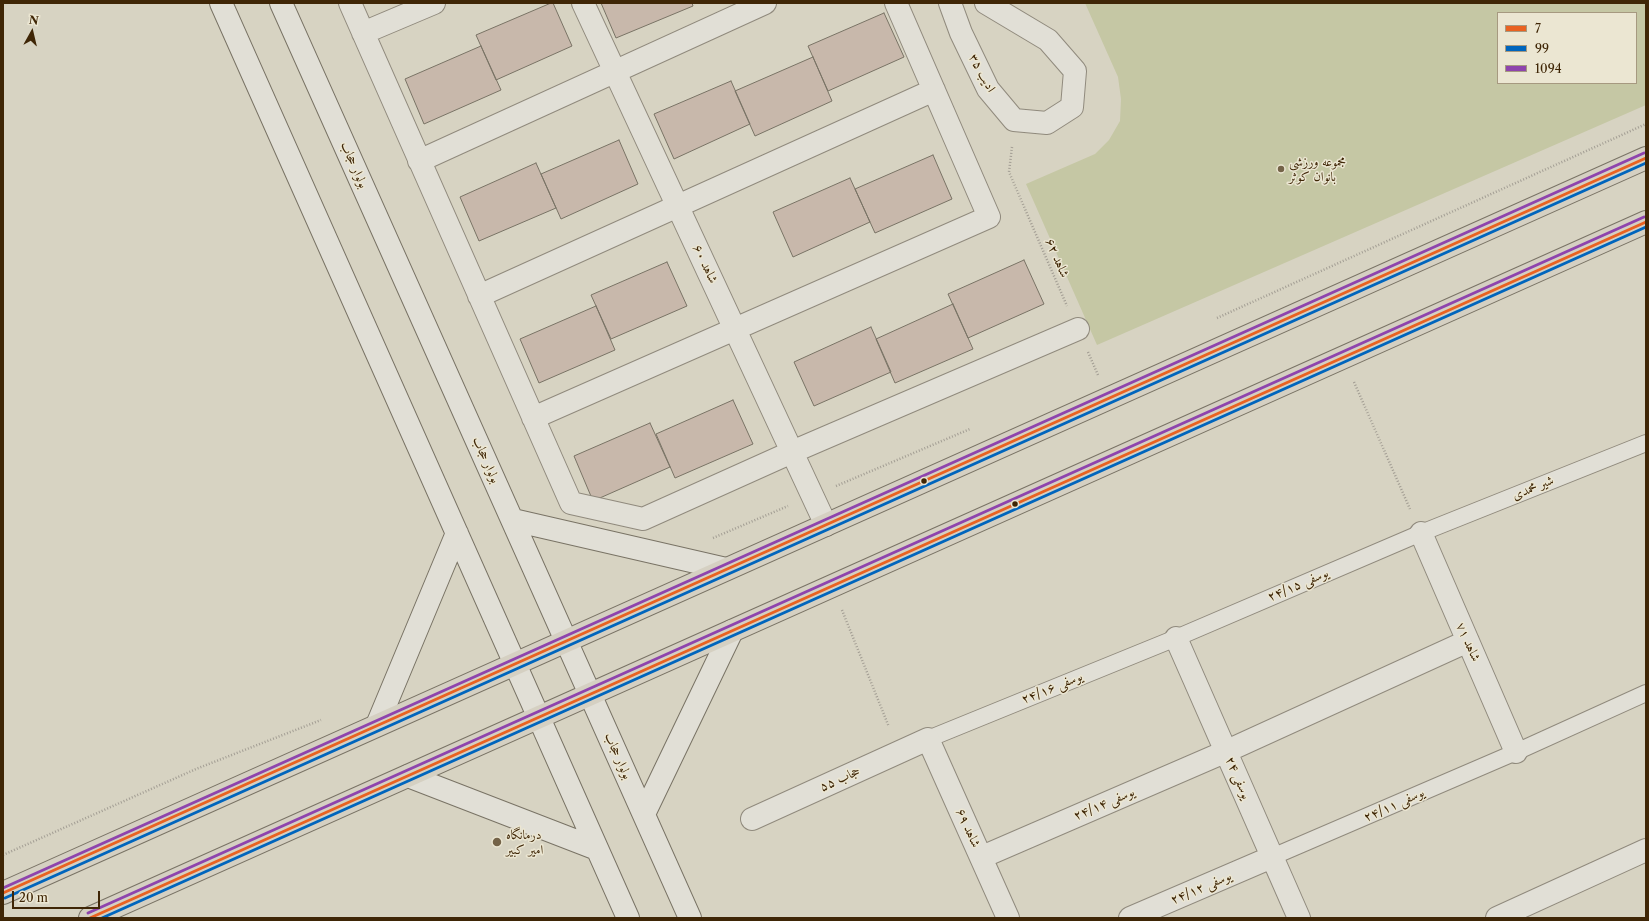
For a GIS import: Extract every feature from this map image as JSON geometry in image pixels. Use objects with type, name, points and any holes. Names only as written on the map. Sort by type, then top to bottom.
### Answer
[{"type":"main road","points":[[3,893],[1646,158]]},
{"type":"main road","points":[[90,918],[1646,222]]},
{"type":"street","points":[[221,3],[628,918]]},
{"type":"street","name":"بولوار حجاب","points":[[281,3],[690,918]]},
{"type":"street","points":[[350,3],[572,503],[643,519],[792,452],[1078,329]]},
{"type":"street","points":[[363,33],[434,3]]},
{"type":"street","name":"شاهد ۶۰","points":[[583,3],[826,525]]},
{"type":"street","points":[[419,161],[765,3]]},
{"type":"street","points":[[533,418],[989,217],[896,3]]},
{"type":"street","name":"ادیب ۳۵","points":[[950,3],[960,33],[988,88],[1014,120]]},
{"type":"street","points":[[986,3],[1048,40],[1074,71],[1072,107],[1047,123],[1014,120]]},
{"type":"street","points":[[479,296],[934,90]]},
{"type":"street","points":[[513,520],[726,569]]},
{"type":"street","points":[[377,725],[457,533]]},
{"type":"street","name":"شاهد ۷۱","points":[[1421,533],[1516,752]]},
{"type":"street","points":[[644,814],[732,631]]},
{"type":"street","name":"یوسفی ۲۴","points":[[1176,638],[1227,751],[1299,918]]},
{"type":"street","name":"یوسفی ۲۴/۱۴","points":[[982,857],[1227,751],[1468,641]]},
{"type":"street","name":"حجاب ۵۵","points":[[752,818],[928,739]]},
{"type":"street","name":"شاهد ۶۹","points":[[928,739],[1008,918]]},
{"type":"street","points":[[408,776],[597,849]]},
{"type":"street","points":[[1497,918],[1646,850]]},
{"type":"street","name":"یوسفی ۲۴/۱۲","points":[[1130,918],[1272,857]]},
{"type":"lane","name":"شیر محمدی","points":[[1421,533],[1646,443]]},
{"type":"lane","name":"یوسفی ۲۴/۱۵","points":[[1176,638],[1421,533]]},
{"type":"lane","name":"یوسفی ۲۴/۱۶","points":[[928,739],[1176,638]]},
{"type":"lane","name":"یوسفی ۲۴/۱۱","points":[[1272,857],[1516,752],[1646,693]]},
{"type":"path","name":"شاهد ۶۲","points":[[1014,120],[1009,172],[1108,398]]},
{"type":"path","points":[[1343,357],[1421,533]]},
{"type":"path","points":[[832,586],[899,752]]},
{"type":"green space","name":"مجموعه ورزشی بانوان کوثر","points":[[1085,3],[1646,3],[1646,105],[1097,345],[1026,184],[1095,154],[1109,140],[1120,121],[1121,99],[1118,77]]},
{"type":"building","points":[[553,3],[572,46],[496,80],[476,35]]},
{"type":"building","points":[[601,3],[692,3],[693,6],[616,38]]},
{"type":"building","points":[[884,13],[904,57],[828,91],[808,46]]},
{"type":"building","points":[[481,46],[501,90],[424,124],[405,79]]},
{"type":"building","points":[[813,57],[832,101],[755,136],[735,91]]},
{"type":"building","points":[[731,81],[750,124],[674,159],[654,114]]},
{"type":"building","points":[[619,140],[638,184],[561,219],[541,174]]},
{"type":"building","points":[[933,155],[952,199],[875,233],[855,189]]},
{"type":"building","points":[[536,163],[556,208],[479,241],[460,197]]},
{"type":"building","points":[[850,178],[870,222],[793,257],[773,212]]},
{"type":"building","points":[[1024,260],[1044,304],[968,338],[948,294]]},
{"type":"building","points":[[667,262],[687,306],[611,339],[591,295]]},
{"type":"building","points":[[953,304],[973,349],[895,383],[876,339]]},
{"type":"building","points":[[596,306],[615,350],[539,383],[520,339]]},
{"type":"building","points":[[871,327],[891,372],[814,406],[794,362]]},
{"type":"building","points":[[733,400],[753,444],[675,478],[656,434]]},
{"type":"building","points":[[650,423],[670,467],[593,501],[574,456]]},
{"type":"transit line","name":"1094","points":[[3,888],[1644,153]]},
{"type":"transit line","name":"7","points":[[3,893],[1646,158]]},
{"type":"transit line","name":"99","points":[[5,898],[1646,163]]},
{"type":"transit line","name":"1094","points":[[88,913],[1644,217]]},
{"type":"transit line","name":"7","points":[[90,918],[1646,222]]},
{"type":"transit line","name":"99","points":[[102,918],[1646,227]]},
{"type":"place","name":"مجموعه ورزشی بانوان کوثر","points":[[1281,169]]},
{"type":"place","name":"درمانگاه امیر کبیر","points":[[497,842]]}]
